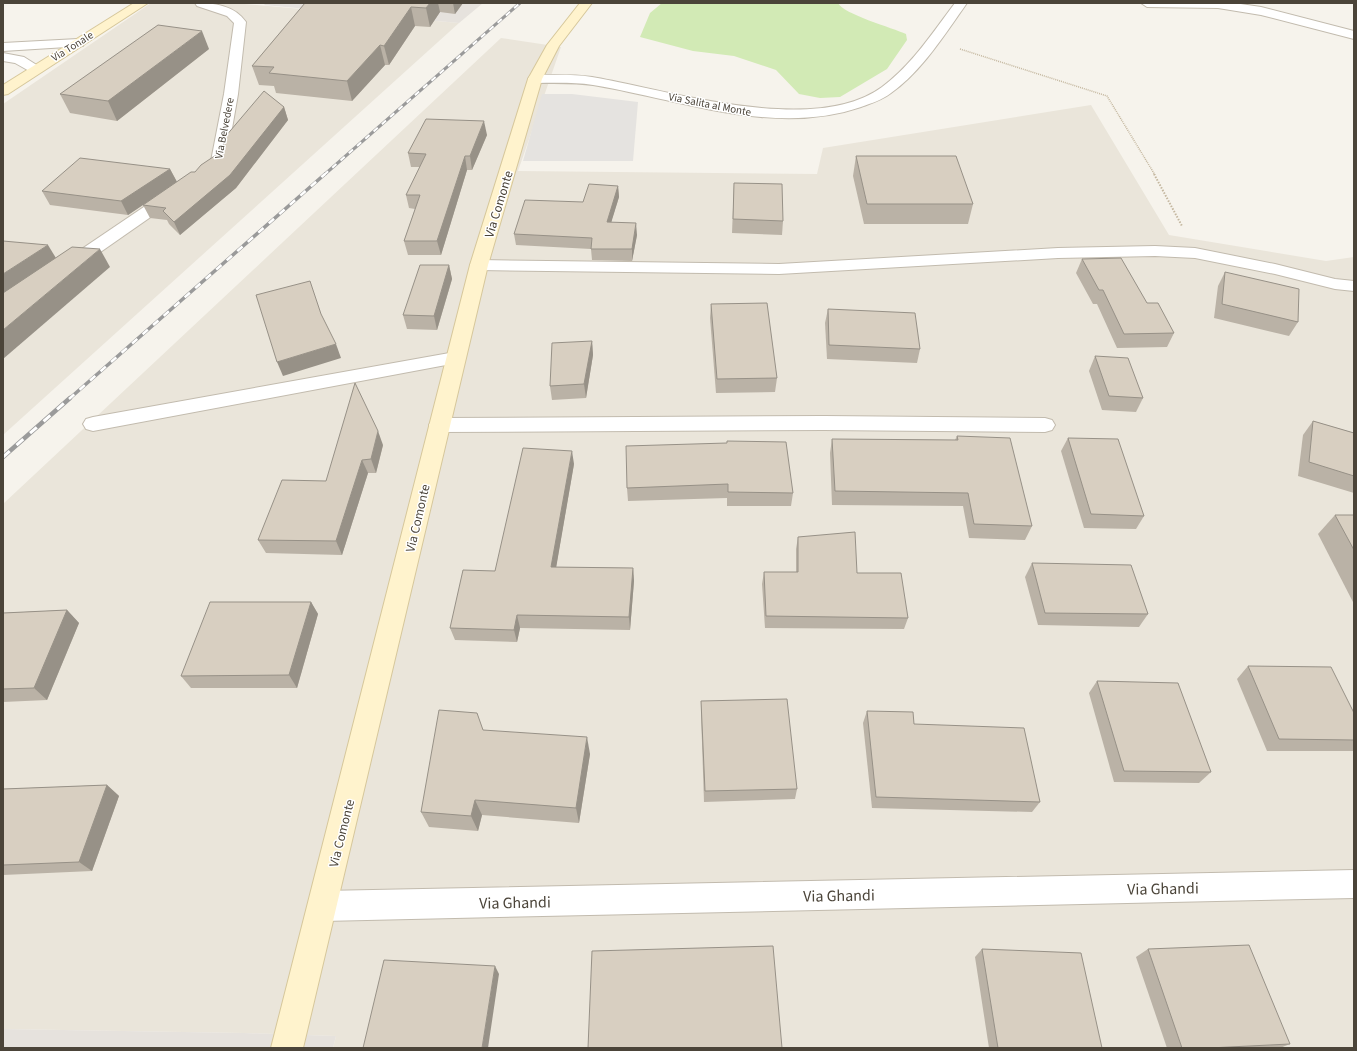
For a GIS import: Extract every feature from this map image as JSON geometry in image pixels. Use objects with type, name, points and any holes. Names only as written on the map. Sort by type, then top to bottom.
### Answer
[{"type":"street","name":"Via Tonale","points":[[3,91],[78,42],[142,3]]},
{"type":"street","name":"Via Belvedere","points":[[59,273],[218,164],[231,94],[240,22],[232,13],[200,3]]},
{"type":"street","name":"Via Comonte","points":[[287,1048],[323,906],[455,358],[480,265],[535,79],[554,45],[586,3]]},
{"type":"street","name":"Via Salita al Monte","points":[[535,79],[591,81],[746,112],[791,114],[836,111],[875,98],[901,78],[962,3]]},
{"type":"street","points":[[1147,3],[1218,4],[1261,11],[1354,35]]},
{"type":"street","points":[[3,47],[78,42]]},
{"type":"street","points":[[3,57],[18,60],[36,69]]},
{"type":"street","points":[[480,265],[779,269],[1116,251],[1195,253],[1275,269],[1336,284],[1354,286]]},
{"type":"street","points":[[1275,269],[1321,274],[1354,273]]},
{"type":"street","points":[[93,424],[455,358]]},
{"type":"street","points":[[439,425],[824,423],[1045,425]]},
{"type":"street","name":"Via Ghandi","points":[[323,906],[1354,884]]},
{"type":"path","points":[[932,40],[1106,96],[1169,199],[1195,253]]},
{"type":"shaded area","points":[[151,3],[233,3],[459,23],[3,435],[3,104]]},
{"type":"shaded area","points":[[266,3],[483,3],[459,23],[264,5]]},
{"type":"shaded area","points":[[501,38],[561,47],[518,171],[817,174],[823,148],[1091,105],[1169,235],[1326,261],[1354,257],[1354,1048],[333,1048],[336,1036],[3,1029],[3,504]]},
{"type":"shaded area","points":[[542,94],[572,94],[638,102],[633,161],[523,161]]},
{"type":"shaded area","points":[[3,1029],[336,1036],[333,1048],[3,1048]]},
{"type":"green space","points":[[662,3],[838,3],[849,12],[906,34],[907,40],[887,69],[840,97],[820,98],[799,94],[776,70],[734,56],[693,51],[640,37],[650,13]]},
{"type":"building","points":[[305,3],[430,3],[426,8],[411,7],[384,46],[380,45],[347,81],[269,73],[274,67],[252,66]]},
{"type":"building","points":[[158,25],[202,31],[108,101],[60,94]]},
{"type":"building","points":[[264,91],[284,107],[230,175],[174,222],[163,211],[166,208],[143,205],[191,172],[195,172],[201,165],[222,151],[225,137]]},
{"type":"building","points":[[426,119],[484,121],[470,156],[465,156],[437,241],[404,241],[420,195],[406,195],[426,154],[408,153]]},
{"type":"building","points":[[856,156],[956,156],[973,204],[867,204]]},
{"type":"building","points":[[80,158],[170,169],[121,201],[42,191]]},
{"type":"building","points":[[734,183],[782,184],[783,221],[733,219]]},
{"type":"building","points":[[589,184],[618,186],[607,222],[636,223],[632,249],[591,249],[592,238],[514,234],[525,200],[583,202]]},
{"type":"building","points":[[3,241],[48,245],[3,274]]},
{"type":"building","points":[[72,247],[100,249],[3,330],[3,293]]},
{"type":"building","points":[[1121,258],[1147,303],[1158,303],[1174,333],[1124,334],[1103,290],[1099,290],[1082,259]]},
{"type":"building","points":[[420,265],[449,265],[434,316],[403,315]]},
{"type":"building","points":[[1225,272],[1299,289],[1298,322],[1222,304]]},
{"type":"building","points":[[310,281],[321,314],[336,344],[277,362],[256,295]]},
{"type":"building","points":[[767,303],[777,378],[717,379],[711,304]]},
{"type":"building","points":[[828,309],[915,313],[920,349],[829,345]]},
{"type":"building","points":[[592,341],[584,384],[550,386],[552,343]]},
{"type":"building","points":[[1095,356],[1128,358],[1143,398],[1109,396]]},
{"type":"building","points":[[355,383],[378,431],[371,459],[362,460],[336,541],[258,540],[282,480],[326,481]]},
{"type":"building","points":[[1313,421],[1354,433],[1354,476],[1309,462]]},
{"type":"building","points":[[957,436],[1010,438],[1032,526],[974,524],[968,493],[835,491],[832,439],[958,440]]},
{"type":"building","points":[[1068,438],[1118,439],[1144,516],[1091,514]]},
{"type":"building","points":[[727,441],[786,442],[793,493],[728,492],[728,484],[627,488],[626,446],[727,443]]},
{"type":"building","points":[[523,448],[572,451],[551,567],[633,568],[629,617],[517,615],[514,630],[450,628],[463,570],[495,571]]},
{"type":"building","points":[[1335,515],[1354,515],[1354,550]]},
{"type":"building","points":[[855,532],[857,573],[901,573],[908,618],[766,616],[764,572],[798,572],[798,537]]},
{"type":"building","points":[[1032,563],[1131,565],[1148,614],[1045,613]]},
{"type":"building","points":[[210,602],[311,602],[289,675],[181,676]]},
{"type":"building","points":[[67,610],[34,688],[3,689],[3,613]]},
{"type":"building","points":[[1248,666],[1331,667],[1354,713],[1354,740],[1279,739]]},
{"type":"building","points":[[1097,681],[1178,683],[1211,772],[1124,771]]},
{"type":"building","points":[[787,699],[797,789],[705,791],[701,701]]},
{"type":"building","points":[[439,710],[477,713],[483,730],[587,737],[576,808],[475,800],[471,816],[421,812]]},
{"type":"building","points":[[867,711],[913,712],[914,724],[1024,728],[1040,802],[876,797]]},
{"type":"building","points":[[107,785],[79,862],[3,865],[3,789]]},
{"type":"building","points":[[1249,945],[1290,1044],[1182,1048],[1148,949]]},
{"type":"building","points":[[773,946],[782,1048],[588,1048],[592,951]]},
{"type":"building","points":[[982,949],[1081,953],[1102,1048],[998,1048]]},
{"type":"building","points":[[384,960],[495,966],[482,1048],[363,1048]]},
{"type":"railway","points":[[324,175],[520,3]]},
{"type":"railway","points":[[69,399],[325,174]]},
{"type":"railway","points":[[3,457],[70,398]]}]
